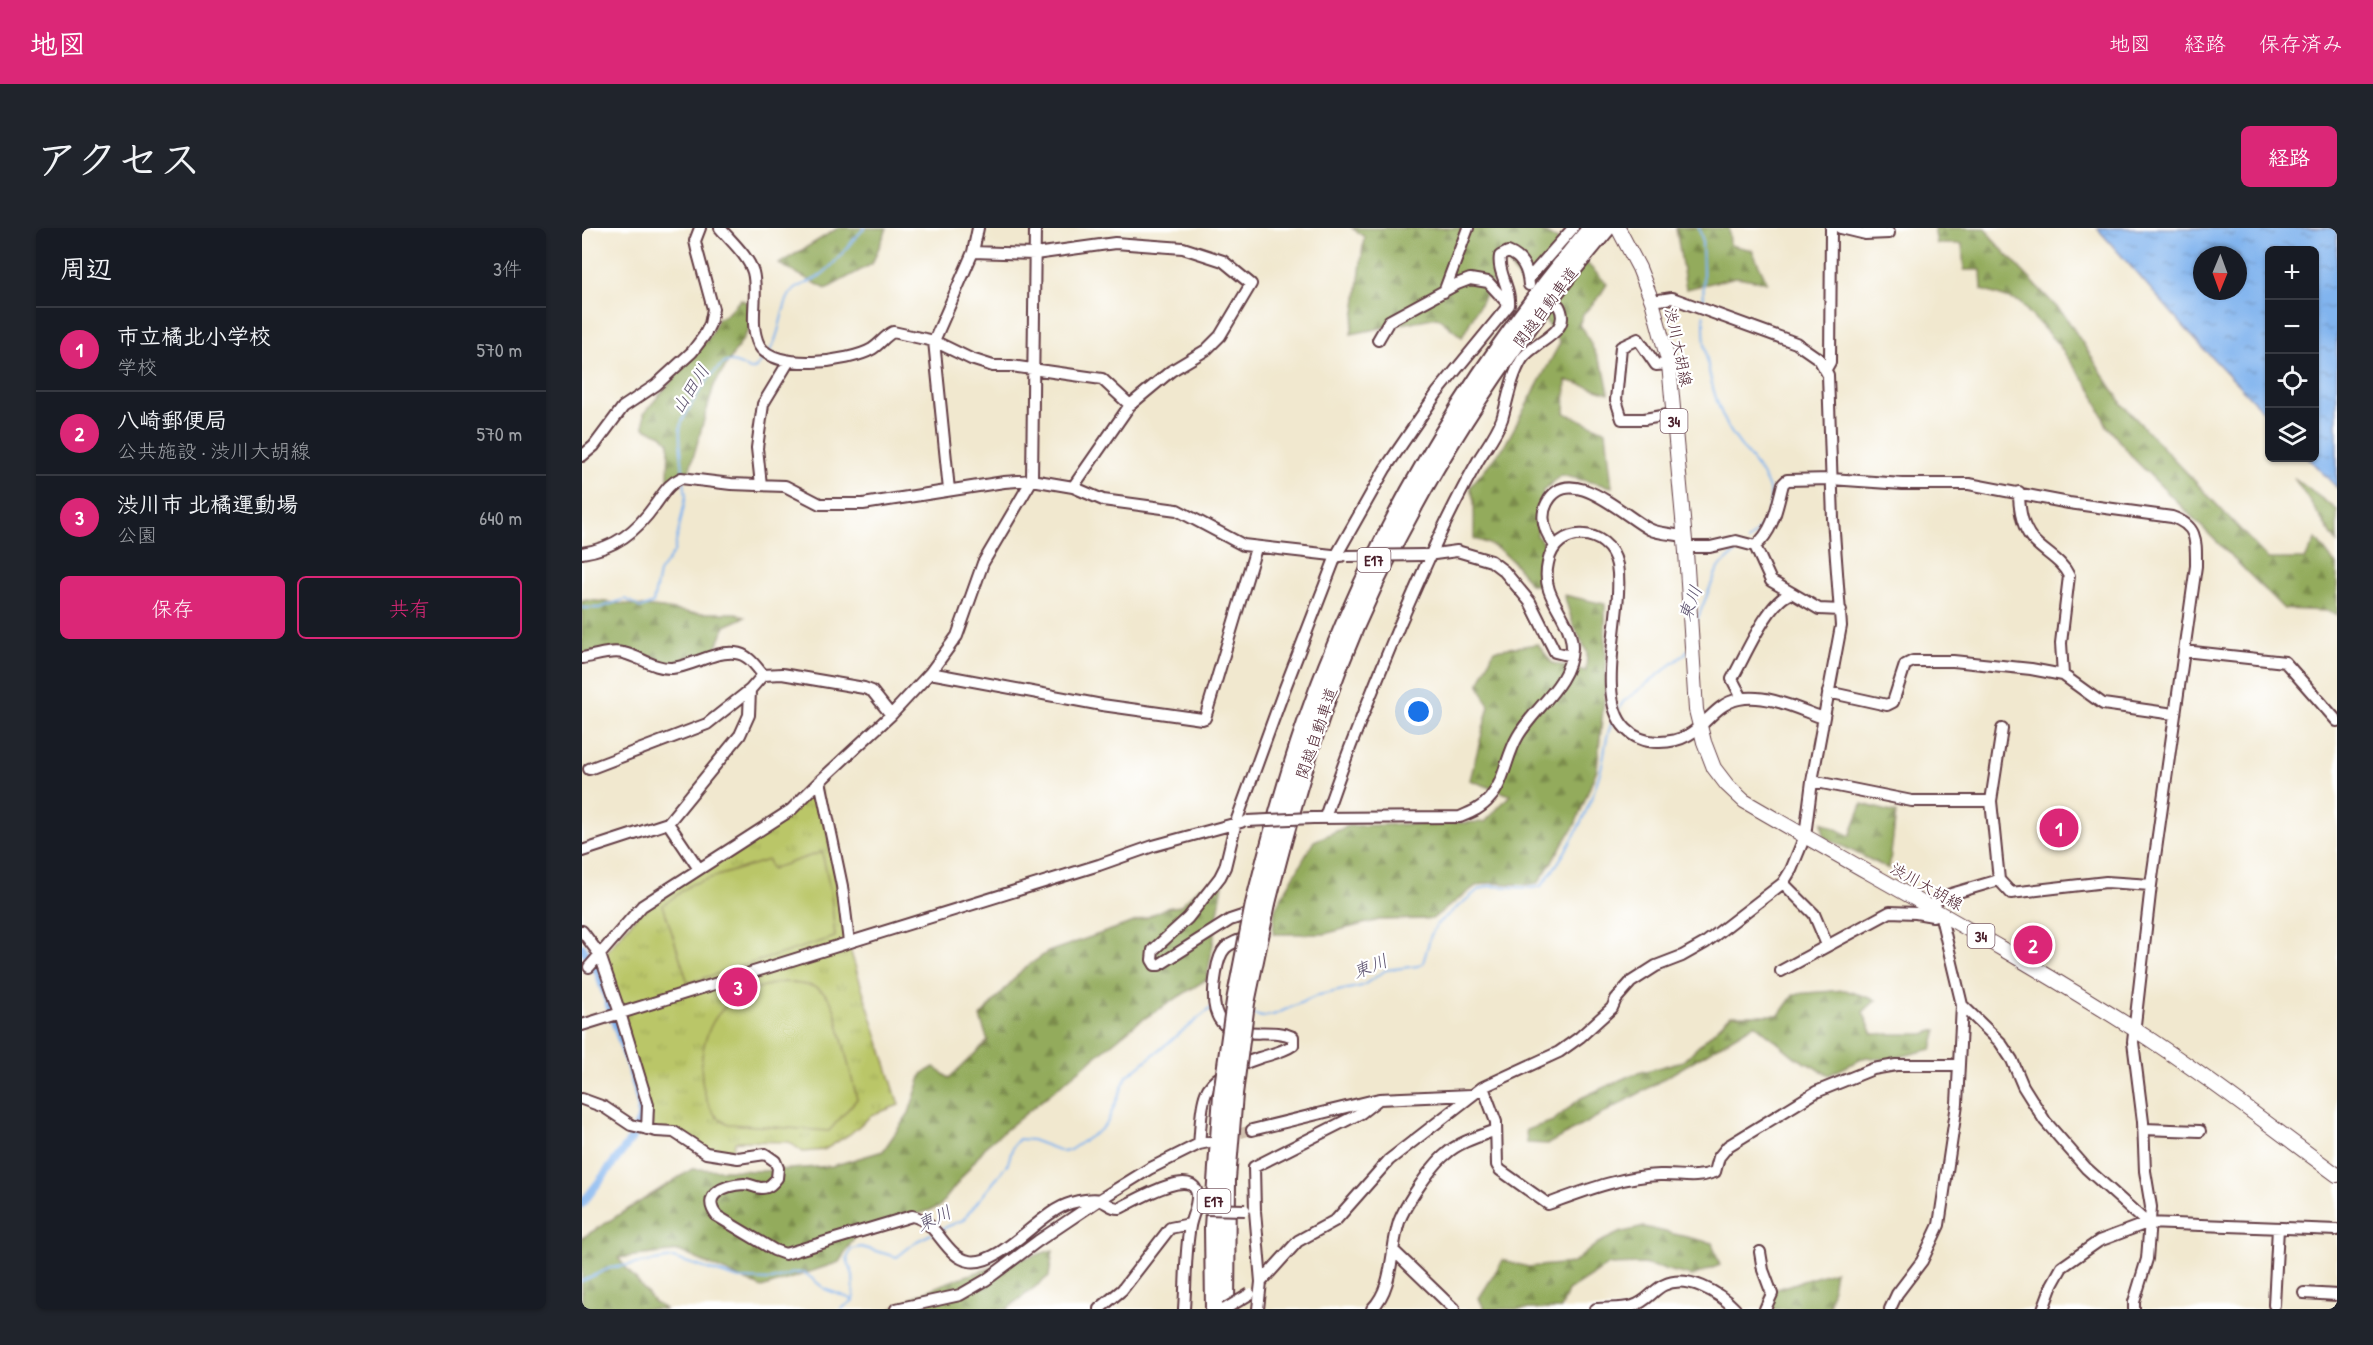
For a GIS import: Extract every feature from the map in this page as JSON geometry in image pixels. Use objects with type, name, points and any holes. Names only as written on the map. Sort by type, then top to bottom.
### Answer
[{"type":"highway","name":"関越自動車道","points":[[1575,256],[1591,228]]},
{"type":"highway","name":"関越自動車道","points":[[1214,1309],[1214,1216],[1228,1094],[1235,1001],[1260,904],[1279,808],[1310,711],[1346,618],[1367,574],[1391,525],[1450,421],[1513,328],[1575,256],[1607,228]]},
{"type":"highway","name":"関越自動車道","points":[[1225,1309],[1228,1094]]},
{"type":"main road","name":"渋川大胡線","points":[[1618,228],[1639,268],[1652,301],[1669,364],[1685,542],[1691,660],[1700,728],[1714,768],[1727,785],[1744,801],[2002,948],[2135,1030],[2337,1175]]},
{"type":"street","points":[[583,454],[594,446],[622,407],[656,385],[692,352],[708,330],[713,309],[695,241],[700,228]]},
{"type":"street","points":[[720,228],[749,262],[753,273],[755,332],[759,345],[770,354],[789,361],[842,360],[872,349],[893,332],[934,341],[993,366],[1034,369],[1102,379],[1130,405]]},
{"type":"street","points":[[949,490],[934,341],[973,252],[978,228]]},
{"type":"street","points":[[589,967],[642,906],[791,810],[891,715],[930,673],[957,636],[983,563],[1032,480],[1035,228]]},
{"type":"street","points":[[1444,292],[1468,228]]},
{"type":"street","points":[[896,1309],[960,1295],[986,1280],[1099,1200],[1149,1169],[1204,1143],[1204,1100],[1209,1087],[1228,1071],[1281,1052],[1293,1045],[1293,1037],[1280,1033],[1240,1032],[1217,1018],[1212,996],[1222,950],[1230,942],[1253,936],[1257,929],[1257,921],[1245,915],[1230,920],[1160,965],[1155,965],[1152,960],[1153,950],[1188,918],[1220,878],[1242,822],[1283,693],[1342,556],[1385,469],[1437,393],[1509,305],[1510,296],[1499,262],[1500,256],[1508,252],[1517,255],[1529,281],[1573,228]]},
{"type":"street","points":[[1826,369],[1830,362],[1831,228]]},
{"type":"street","points":[[1840,228],[1865,234],[1889,233]]},
{"type":"street","points":[[973,252],[1035,254],[1116,243],[1183,248],[1223,261],[1251,284],[1220,336],[1206,350],[1171,371],[1130,405],[1073,487]]},
{"type":"street","points":[[1378,340],[1389,321],[1470,279],[1488,282],[1509,305]]},
{"type":"street","points":[[1225,1309],[1256,1288],[1298,1241],[1336,1220],[1389,1160],[1471,1095],[1559,1052],[1580,1037],[1612,1008],[1616,999],[1631,982],[1656,966],[1682,956],[1705,943],[1783,883],[1791,870],[1805,836],[1812,781],[1841,626],[1831,479],[1828,375],[1812,352],[1796,343],[1672,298],[1652,301]]},
{"type":"street","points":[[1325,817],[1346,753],[1427,555],[1462,489],[1498,429],[1515,374],[1523,358],[1531,348],[1553,336],[1563,321],[1563,313],[1559,306]]},
{"type":"street","points":[[1669,364],[1656,365],[1638,339],[1621,347],[1616,400],[1622,419],[1644,419],[1674,414]]},
{"type":"street","points":[[761,485],[757,448],[763,404],[789,361]]},
{"type":"street","points":[[582,553],[596,551],[625,538],[643,521],[667,487],[681,478],[730,484],[785,486],[820,504],[863,504],[1032,480],[1073,487],[1103,500],[1177,510],[1243,545],[1256,548],[1342,556],[1427,555],[1457,551],[1491,561],[1504,571],[1530,602],[1556,652],[1571,656]]},
{"type":"street","points":[[1555,546],[1544,526],[1545,506],[1554,493],[1561,488],[1574,488],[1598,495],[1651,530],[1685,542],[1710,547],[1729,542],[1749,544],[1771,526],[1783,484],[1787,480],[1831,479],[1903,484],[1969,484],[2069,503],[2172,517],[2184,521],[2195,536],[2196,566],[2151,885],[2133,1042],[2143,1129],[2145,1171],[2151,1207],[2147,1259],[2134,1309]]},
{"type":"street","points":[[2019,492],[2019,509],[2030,536],[2052,555],[2069,576],[2061,643],[2063,675]]},
{"type":"street","points":[[582,1025],[1099,865],[1153,846],[1242,822],[1325,817],[1445,818],[1460,817],[1481,807],[1496,791],[1517,736],[1560,682],[1568,668],[1572,647],[1568,627],[1550,593],[1546,577],[1549,556],[1555,546],[1566,538],[1595,536],[1605,542],[1613,552],[1618,574],[1610,681],[1611,698],[1615,713],[1622,724],[1638,739],[1649,742],[1680,740],[1700,728],[1723,707],[1742,698],[1765,699],[1823,718]]},
{"type":"street","points":[[1749,544],[1771,581],[1819,609],[1841,610]]},
{"type":"street","points":[[930,673],[1102,705],[1205,718],[1256,548]]},
{"type":"street","points":[[1742,698],[1732,679],[1774,605],[1785,595],[1792,593]]},
{"type":"street","points":[[2184,651],[2285,662],[2337,721]]},
{"type":"street","points":[[582,658],[610,652],[623,652],[653,665],[671,668],[721,654],[735,653],[745,656],[763,675]]},
{"type":"street","points":[[1828,692],[1887,705],[1893,702],[1905,665],[1912,661],[1953,661],[1996,664],[2063,675],[2103,704],[2174,714]]},
{"type":"street","points":[[589,769],[706,724],[750,690],[763,675],[782,674],[864,688],[872,691],[891,715]]},
{"type":"street","points":[[582,851],[669,823],[740,735],[749,715],[750,690]]},
{"type":"street","points":[[2002,729],[1991,801],[1999,880],[2011,893],[2106,882],[2151,885]]},
{"type":"street","points":[[820,781],[842,886],[849,942]]},
{"type":"street","points":[[1812,781],[1912,801],[1991,801]]},
{"type":"street","points":[[669,823],[699,869]]},
{"type":"street","points":[[1781,971],[1890,912],[1933,916],[1941,897],[1999,880]]},
{"type":"street","points":[[1783,883],[1814,914],[1827,945]]},
{"type":"street","points":[[1890,1309],[1897,1294],[1922,1261],[1939,1225],[1957,1104],[1962,1005],[1935,910]]},
{"type":"street","points":[[582,931],[600,955],[615,1015],[648,1105],[646,1129]]},
{"type":"street","points":[[1962,1005],[2000,1042],[2045,1121],[2086,1168],[2148,1223]]},
{"type":"street","points":[[1483,1088],[1496,1122],[1497,1165],[1500,1170],[1548,1204],[1587,1189],[1629,1179],[1660,1175],[1699,1177],[1715,1172],[1719,1157],[1728,1146],[1816,1092],[1873,1069],[1896,1065],[1959,1065]]},
{"type":"street","points":[[1252,1130],[1379,1099],[1471,1095]]},
{"type":"street","points":[[582,1099],[604,1107],[631,1125],[674,1132],[706,1153],[738,1158],[765,1154],[775,1161],[778,1168],[777,1178],[771,1185],[762,1188],[745,1184],[727,1186],[716,1192],[710,1200],[710,1208],[717,1216],[774,1250],[785,1254],[912,1216],[920,1218],[931,1227],[957,1256],[972,1262],[1006,1249],[1030,1228],[1071,1203],[1099,1200],[1113,1208],[1120,1208],[1175,1182],[1187,1183],[1195,1189],[1200,1209],[1190,1224],[1184,1309]]},
{"type":"street","points":[[1258,1309],[1250,1211],[1254,1167],[1361,1113],[1379,1099]]},
{"type":"street","points":[[2143,1129],[2200,1131]]},
{"type":"street","points":[[1372,1309],[1381,1300],[1399,1221],[1425,1178],[1446,1153],[1496,1130]]},
{"type":"street","points":[[1200,1209],[1250,1211]]},
{"type":"street","points":[[2043,1309],[2062,1267],[2099,1241],[2148,1223],[2337,1230]]},
{"type":"street","points":[[1099,1309],[1122,1290],[1170,1228],[1190,1224]]},
{"type":"street","points":[[2274,1305],[2278,1228]]},
{"type":"street","points":[[1394,1251],[1454,1309]]},
{"type":"street","points":[[1760,1252],[1763,1270],[1772,1294],[1765,1309]]},
{"type":"street","points":[[1596,1309],[1632,1306],[1650,1297],[1661,1286],[1672,1282],[1684,1282],[1708,1288],[1735,1309]]},
{"type":"street","points":[[2304,1293],[2337,1295]]},
{"type":"street","points":[[1650,1297],[1651,1309]]},
{"type":"street","points":[[1381,1300],[1390,1309]]},
{"type":"green space","points":[[838,228],[887,228],[872,264],[826,289],[779,264]]},
{"type":"green space","points":[[1352,228],[1536,228],[1572,248],[1607,284],[1599,297],[1583,314],[1579,325],[1584,330],[1605,373],[1609,393],[1566,380],[1565,413],[1606,431],[1612,487],[1561,475],[1543,491],[1537,535],[1547,549],[1541,566],[1542,586],[1530,584],[1513,562],[1500,550],[1474,539],[1474,501],[1470,487],[1505,445],[1560,343],[1505,258],[1462,337],[1437,317],[1351,334],[1364,237]]},
{"type":"green space","points":[[1676,228],[1729,228],[1730,245],[1752,250],[1767,282],[1736,277],[1686,289]]},
{"type":"green space","points":[[1934,228],[1985,228],[1995,242],[2065,316],[2122,404],[2268,559],[2305,559],[2316,539],[2337,566],[2337,616],[2327,611],[2284,609],[2134,459],[2107,426],[2092,391],[2057,343],[2019,302],[1982,290],[1981,270],[1964,270],[1962,244],[1937,244]]},
{"type":"green space","points":[[741,299],[749,304],[751,326],[714,385],[689,472],[668,480],[669,443],[662,435],[644,428],[644,413],[710,336],[718,318],[725,316]]},
{"type":"green space","points":[[2294,478],[2337,510],[2337,543]]},
{"type":"green space","points":[[1564,595],[1605,604],[1606,679],[1597,769],[1575,825],[1539,882],[1533,885],[1488,883],[1476,886],[1432,919],[1379,920],[1324,934],[1273,934],[1275,909],[1314,841],[1348,826],[1485,822],[1510,795],[1470,780],[1489,706],[1479,685],[1494,650],[1538,644],[1552,663],[1586,671],[1587,652],[1573,624]]},
{"type":"green space","points":[[582,601],[691,613],[733,613],[745,617],[725,626],[715,652],[675,665],[616,649],[582,655]]},
{"type":"green space","points":[[819,786],[847,940],[899,1105],[872,1115],[850,1134],[824,1150],[803,1152],[789,1142],[739,1141],[735,1142],[732,1154],[715,1153],[653,1128],[603,956],[639,913]]},
{"type":"green space","points":[[1862,804],[1896,813],[1889,869],[1824,837],[1822,822],[1850,836]]},
{"type":"green space","points":[[822,852],[831,894],[835,937],[688,983],[663,905],[692,884],[768,860],[771,869]]},
{"type":"green space","points":[[1224,878],[1207,979],[1137,1023],[987,1145],[939,1207],[856,1235],[839,1262],[762,1288],[679,1251],[618,1258],[654,1302],[664,1309],[582,1309],[582,1238],[692,1169],[762,1171],[832,1166],[883,1151],[909,1113],[922,1074],[934,1067],[949,1078],[988,1041],[980,1017],[1022,970],[1048,952],[1148,917],[1165,908],[1180,906],[1199,888]]},
{"type":"green space","points":[[784,982],[809,985],[822,991],[835,1011],[857,1099],[829,1131],[729,1124],[717,1117],[704,1093],[702,1063],[704,1048],[714,1020],[722,1010],[743,995],[758,988]]},
{"type":"green space","points":[[1845,990],[1876,1000],[1863,1012],[1873,1034],[1923,1034],[1937,1030],[1932,1049],[1887,1060],[1866,1057],[1829,1075],[1795,1057],[1755,1024],[1645,1090],[1548,1144],[1527,1143],[1526,1130],[1553,1121],[1581,1098],[1631,1075],[1683,1061],[1731,1015],[1779,1015],[1794,994]]},
{"type":"green space","points":[[1644,1227],[1712,1243],[1720,1265],[1692,1276],[1643,1264],[1608,1265],[1568,1291],[1561,1309],[1484,1309],[1479,1298],[1503,1260],[1528,1267],[1573,1263],[1598,1243],[1619,1233]]},
{"type":"green space","points":[[1053,1250],[1049,1276],[1007,1309],[892,1309],[950,1281]]},
{"type":"green space","points":[[1835,1271],[1829,1309],[1766,1309],[1767,1292]]},
{"type":"water","points":[[2097,228],[2337,228],[2337,488],[2312,462],[2319,462],[2319,246],[2265,246],[2265,413],[2200,345]]},
{"type":"waterway","name":"山田川","points":[[770,351],[790,294],[827,270],[865,228]]},
{"type":"waterway","name":"東川","points":[[1699,228],[1702,239],[1704,306]]},
{"type":"waterway","name":"東川","points":[[1704,315],[1707,358],[1717,401],[1728,427],[1758,468],[1770,493],[1768,514],[1748,541]]},
{"type":"waterway","name":"山田川","points":[[683,475],[680,429],[700,391],[722,365],[734,362],[750,370],[756,368],[766,356]]},
{"type":"waterway","name":"山田川","points":[[582,608],[599,608],[626,599],[641,608],[653,603],[659,573],[674,552],[686,496],[684,481]]},
{"type":"waterway","name":"東川","points":[[1696,622],[1718,568],[1742,547]]},
{"type":"waterway","name":"東川","points":[[1619,709],[1623,702],[1685,654],[1687,650]]},
{"type":"waterway","name":"東川","points":[[1252,1014],[1262,1017],[1273,1015],[1319,995],[1362,986],[1386,970],[1418,966],[1423,963],[1431,935],[1437,924],[1478,890],[1489,886],[1533,888],[1541,886],[1560,860],[1583,817],[1602,765],[1608,732],[1614,719]]},
{"type":"waterway","points":[[582,947],[598,972],[636,1086],[641,1108],[640,1119],[631,1140],[582,1204]]},
{"type":"waterway","name":"東川","points":[[939,1230],[963,1220],[1008,1163],[1013,1146],[1019,1139],[1032,1140],[1064,1152],[1100,1130],[1107,1123],[1127,1076],[1211,1008]]},
{"type":"waterway","name":"東川","points":[[854,1300],[853,1275],[847,1259],[851,1249],[861,1247],[897,1257],[917,1241],[931,1234]]},
{"type":"waterway","name":"東川","points":[[582,1281],[610,1268],[673,1258],[739,1279],[772,1280],[794,1273],[805,1273],[825,1289],[854,1300]]},
{"type":"waterway","points":[[841,1309],[854,1300]]},
{"type":"tunnel","points":[[1226,1137],[1252,1130]]},
{"type":"place","name":"市立橘北小学校","points":[[2059,828]]},
{"type":"place","name":"八崎郵便局","points":[[2033,945]]},
{"type":"place","name":"渋川市 北橘運動場","points":[[738,987]]}]
